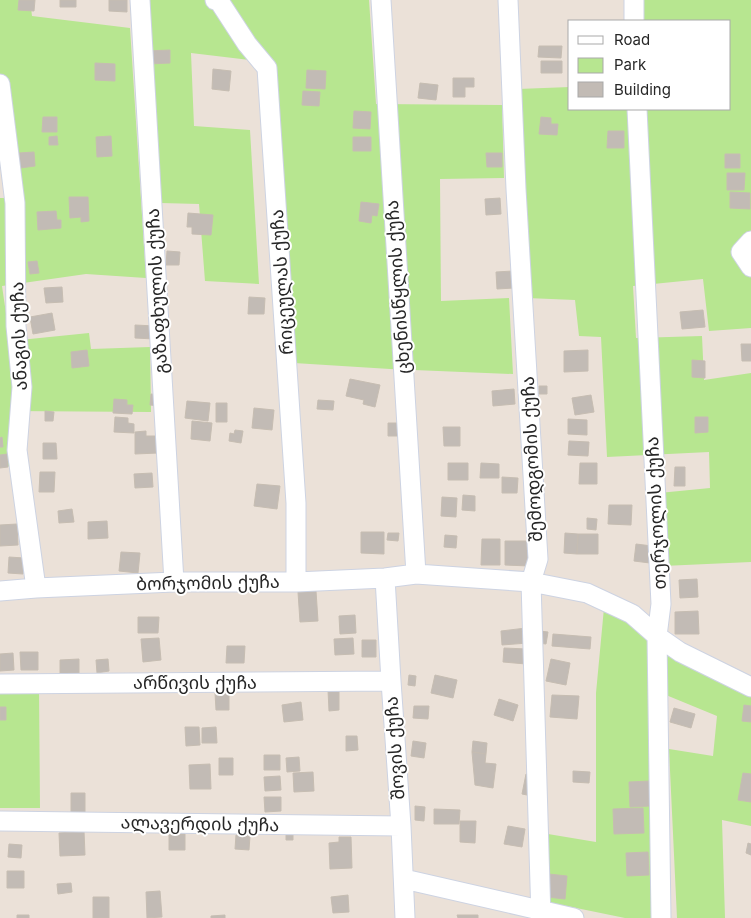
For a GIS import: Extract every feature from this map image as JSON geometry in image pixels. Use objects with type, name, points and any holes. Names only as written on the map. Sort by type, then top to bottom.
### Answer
[{"type":"street","name":"გაზაფხულის ქუჩა","points":[[140,0],[174,582]]},
{"type":"street","name":"რიცეულას ქუჩა","points":[[215,0],[219,1],[247,44],[267,68],[296,503],[296,582]]},
{"type":"street","name":"ცხენისწყლის ქუჩა","points":[[380,0],[416,574]]},
{"type":"street","name":"შემოდგომის ქუჩა","points":[[508,0],[516,188],[538,558],[531,582],[541,914]]},
{"type":"street","points":[[634,0],[634,20]]},
{"type":"street","name":"ანაგის ქუჩა","points":[[0,84],[15,203],[16,326],[22,387],[17,450],[36,588]]},
{"type":"street","name":"თერჯოლის ქუჩა","points":[[637,110],[661,604],[657,636],[661,918]]},
{"type":"street","points":[[751,241],[741,252],[751,267]]},
{"type":"street","name":"ბორჯომის ქუჩა","points":[[0,591],[174,582],[296,582],[385,578],[416,574],[531,582],[587,593],[632,614],[657,636],[680,652],[751,687]]},
{"type":"street","name":"შოვის ქუჩა","points":[[385,578],[405,918]]},
{"type":"street","name":"არწივის ქუჩა","points":[[0,684],[391,681]]},
{"type":"street","name":"ალავერდის ქუჩა","points":[[0,821],[401,826]]},
{"type":"street","points":[[404,879],[541,914],[574,918]]},
{"type":"green space","points":[[0,0],[30,0],[32,16],[130,28],[146,278],[86,274],[2,286],[10,341],[89,333],[91,349],[150,347],[151,412],[11,411],[11,466],[0,467],[0,198],[6,198],[3,168],[0,168]]},
{"type":"green space","points":[[146,0],[369,0],[376,104],[502,105],[504,178],[440,179],[441,301],[509,298],[513,374],[294,363],[274,63],[191,53],[194,126],[250,130],[259,284],[205,281],[199,204],[161,203]]},
{"type":"green space","points":[[640,0],[751,0],[751,248],[735,249],[751,277],[751,328],[709,331],[703,279],[633,286],[636,338],[702,336],[704,380],[751,373],[751,562],[663,566],[659,493],[710,488],[709,452],[607,457],[601,337],[579,336],[575,300],[527,298],[518,89],[568,87],[568,110],[731,110],[731,20],[641,20]]},
{"type":"green space","points":[[604,608],[650,630],[652,918],[625,918],[547,902],[548,834],[596,842],[596,693]]},
{"type":"green space","points":[[663,641],[751,688],[751,826],[722,820],[725,918],[677,918],[669,749],[713,756],[717,716],[666,695]]},
{"type":"green space","points":[[39,687],[40,808],[0,808],[0,688]]},
{"type":"building","points":[[19,0],[35,0],[34,11],[18,10]]},
{"type":"building","points":[[60,0],[76,0],[76,7],[60,7]]},
{"type":"building","points":[[109,0],[127,0],[127,12],[109,11]]},
{"type":"building","points":[[539,46],[562,46],[561,58],[538,57]]},
{"type":"building","points":[[170,50],[170,63],[148,64],[147,51]]},
{"type":"building","points":[[541,61],[562,61],[562,73],[541,73]]},
{"type":"building","points":[[95,63],[115,64],[115,81],[95,80]]},
{"type":"building","points":[[213,69],[231,71],[229,91],[212,89]]},
{"type":"building","points":[[307,70],[326,71],[325,89],[306,88]]},
{"type":"building","points":[[453,78],[474,78],[474,87],[465,87],[465,97],[453,97]]},
{"type":"building","points":[[420,83],[438,85],[436,100],[418,98]]},
{"type":"building","points":[[303,91],[320,92],[319,106],[302,105]]},
{"type":"building","points":[[354,111],[371,112],[370,129],[353,128]]},
{"type":"building","points":[[43,117],[57,117],[57,132],[42,132]]},
{"type":"building","points":[[541,117],[551,118],[551,124],[558,124],[557,135],[539,134]]},
{"type":"building","points":[[608,131],[624,131],[624,148],[607,148]]},
{"type":"building","points":[[57,136],[58,145],[49,145],[49,137]]},
{"type":"building","points":[[111,136],[112,156],[97,157],[96,137]]},
{"type":"building","points":[[353,137],[371,137],[371,151],[353,151]]},
{"type":"building","points":[[34,152],[35,166],[20,168],[19,153]]},
{"type":"building","points":[[486,153],[502,153],[502,167],[487,167]]},
{"type":"building","points":[[725,154],[740,154],[740,168],[725,168]]},
{"type":"building","points":[[727,173],[745,173],[744,190],[727,190]]},
{"type":"building","points":[[730,192],[750,193],[750,209],[730,208]]},
{"type":"building","points":[[69,197],[88,197],[89,221],[81,222],[81,217],[70,218]]},
{"type":"building","points":[[500,198],[501,214],[486,215],[485,199]]},
{"type":"building","points":[[361,202],[379,204],[377,216],[372,215],[371,223],[359,221]]},
{"type":"building","points":[[56,211],[57,220],[61,220],[61,228],[38,230],[37,212]]},
{"type":"building","points":[[188,213],[213,215],[211,235],[192,234],[192,227],[187,227]]},
{"type":"building","points":[[167,251],[180,252],[179,265],[166,265]]},
{"type":"building","points":[[37,261],[39,273],[30,274],[28,262]]},
{"type":"building","points":[[513,271],[514,288],[497,289],[496,272]]},
{"type":"building","points":[[62,287],[63,302],[46,303],[44,288]]},
{"type":"building","points":[[249,297],[265,298],[264,314],[248,314]]},
{"type":"building","points":[[703,310],[705,327],[682,329],[680,312]]},
{"type":"building","points":[[52,313],[55,330],[33,334],[30,317]]},
{"type":"building","points":[[135,325],[155,326],[154,339],[135,338]]},
{"type":"building","points":[[741,344],[751,344],[751,361],[742,361]]},
{"type":"building","points":[[87,350],[89,366],[72,368],[71,352]]},
{"type":"building","points":[[588,350],[588,371],[564,372],[564,351]]},
{"type":"building","points":[[692,360],[705,361],[705,378],[692,377]]},
{"type":"building","points":[[350,379],[380,385],[375,407],[363,404],[364,400],[346,396]]},
{"type":"building","points":[[539,386],[547,386],[547,394],[539,394]]},
{"type":"building","points":[[514,389],[515,404],[493,406],[492,391]]},
{"type":"building","points":[[151,394],[161,395],[161,406],[150,405]]},
{"type":"building","points":[[591,395],[594,412],[575,415],[572,398]]},
{"type":"building","points":[[114,399],[127,400],[127,405],[133,405],[132,414],[113,413]]},
{"type":"building","points":[[318,400],[334,401],[333,410],[317,409]]},
{"type":"building","points":[[187,401],[210,403],[208,421],[185,418]]},
{"type":"building","points":[[216,403],[227,403],[227,422],[216,422]]},
{"type":"building","points":[[254,408],[274,410],[272,430],[252,428]]},
{"type":"building","points":[[45,411],[54,412],[53,421],[45,421]]},
{"type":"building","points":[[115,417],[128,418],[128,423],[134,424],[134,433],[114,432]]},
{"type":"building","points":[[695,417],[708,417],[708,432],[695,433]]},
{"type":"building","points":[[568,419],[587,420],[587,435],[568,434]]},
{"type":"building","points":[[192,421],[212,423],[210,441],[191,439]]},
{"type":"building","points":[[388,423],[399,423],[400,436],[388,436]]},
{"type":"building","points":[[443,427],[460,427],[460,446],[444,446]]},
{"type":"building","points":[[235,430],[243,431],[241,443],[229,441],[230,433],[234,434]]},
{"type":"building","points":[[146,431],[146,436],[158,436],[158,453],[135,454],[135,432]]},
{"type":"building","points":[[2,437],[3,447],[0,447],[0,438]]},
{"type":"building","points":[[569,441],[589,442],[588,456],[568,455]]},
{"type":"building","points":[[43,443],[56,443],[57,459],[43,459]]},
{"type":"building","points":[[7,454],[8,467],[0,468],[0,455]]},
{"type":"building","points":[[448,463],[468,463],[468,480],[448,480]]},
{"type":"building","points":[[481,463],[499,464],[499,478],[480,478]]},
{"type":"building","points":[[580,463],[597,463],[597,484],[579,484]]},
{"type":"building","points":[[675,467],[685,467],[685,486],[674,486]]},
{"type":"building","points":[[40,472],[55,472],[54,492],[39,492]]},
{"type":"building","points":[[152,473],[153,487],[135,488],[134,474]]},
{"type":"building","points":[[502,477],[518,478],[517,493],[502,493]]},
{"type":"building","points":[[257,484],[280,486],[277,509],[254,506]]},
{"type":"building","points":[[463,495],[475,496],[475,511],[462,510]]},
{"type":"building","points":[[442,497],[457,498],[456,517],[441,516]]},
{"type":"building","points":[[609,505],[632,505],[631,525],[608,524]]},
{"type":"building","points":[[72,509],[74,522],[59,523],[58,511]]},
{"type":"building","points":[[587,518],[597,519],[596,530],[587,529]]},
{"type":"building","points":[[107,521],[108,538],[88,539],[88,522]]},
{"type":"building","points":[[17,524],[18,545],[0,546],[0,525]]},
{"type":"building","points":[[361,532],[384,532],[384,554],[361,553]]},
{"type":"building","points":[[388,533],[399,533],[398,541],[387,540]]},
{"type":"building","points":[[565,533],[578,534],[577,554],[564,553]]},
{"type":"building","points":[[578,534],[598,534],[598,554],[577,554]]},
{"type":"building","points":[[445,535],[457,536],[456,548],[444,547]]},
{"type":"building","points":[[482,539],[500,539],[500,565],[481,565]]},
{"type":"building","points":[[505,541],[529,541],[529,566],[505,565]]},
{"type":"building","points":[[636,544],[652,546],[650,563],[634,561]]},
{"type":"building","points":[[121,552],[140,553],[138,573],[119,571]]},
{"type":"building","points":[[9,557],[24,558],[23,574],[8,573]]},
{"type":"building","points":[[697,579],[698,597],[680,598],[679,580]]},
{"type":"building","points":[[316,591],[318,621],[300,622],[298,592]]},
{"type":"building","points":[[698,611],[699,634],[675,634],[675,612]]},
{"type":"building","points":[[355,615],[356,633],[340,634],[339,616]]},
{"type":"building","points":[[138,617],[159,617],[158,633],[138,633]]},
{"type":"building","points":[[526,628],[528,643],[502,645],[501,631]]},
{"type":"building","points":[[540,631],[548,632],[546,644],[538,643]]},
{"type":"building","points":[[553,634],[591,637],[590,649],[552,646]]},
{"type":"building","points":[[159,638],[161,660],[143,662],[141,639]]},
{"type":"building","points":[[353,638],[354,654],[335,655],[334,639]]},
{"type":"building","points":[[362,640],[376,640],[376,657],[362,657]]},
{"type":"building","points":[[227,646],[245,646],[244,663],[226,663]]},
{"type":"building","points":[[504,648],[527,649],[526,664],[503,662]]},
{"type":"building","points":[[20,652],[38,652],[38,670],[21,670]]},
{"type":"building","points":[[13,653],[14,670],[0,671],[0,654]]},
{"type":"building","points":[[79,659],[79,676],[60,676],[60,660]]},
{"type":"building","points":[[108,659],[109,671],[97,673],[96,660]]},
{"type":"building","points":[[551,659],[570,663],[566,685],[546,681]]},
{"type":"building","points":[[409,675],[416,676],[415,686],[408,685]]},
{"type":"building","points":[[435,675],[457,680],[453,698],[431,693]]},
{"type":"building","points":[[328,690],[339,690],[339,710],[329,711]]},
{"type":"building","points":[[229,692],[229,710],[216,710],[215,693]]},
{"type":"building","points":[[552,695],[579,696],[577,719],[550,717]]},
{"type":"building","points":[[499,699],[518,705],[513,721],[494,715]]},
{"type":"building","points":[[301,702],[303,720],[284,722],[282,705]]},
{"type":"building","points":[[744,705],[751,706],[751,722],[742,721]]},
{"type":"building","points":[[414,706],[429,706],[428,719],[413,718]]},
{"type":"building","points":[[0,707],[6,707],[6,720],[0,720]]},
{"type":"building","points":[[674,708],[695,714],[691,728],[670,722]]},
{"type":"building","points":[[185,727],[199,727],[200,745],[186,746]]},
{"type":"building","points":[[216,727],[217,743],[202,743],[202,728]]},
{"type":"building","points":[[346,736],[357,736],[358,750],[346,751]]},
{"type":"building","points":[[413,741],[426,743],[424,758],[411,756]]},
{"type":"building","points":[[473,741],[487,743],[486,754],[472,752]]},
{"type":"building","points":[[472,752],[486,754],[485,763],[496,764],[493,788],[475,785]]},
{"type":"building","points":[[264,755],[280,755],[280,770],[264,770]]},
{"type":"building","points":[[299,757],[300,771],[287,772],[286,758]]},
{"type":"building","points":[[219,758],[233,758],[233,775],[219,775]]},
{"type":"building","points":[[210,764],[211,789],[190,789],[189,765]]},
{"type":"building","points":[[573,771],[590,772],[589,783],[573,782]]},
{"type":"building","points":[[313,772],[314,791],[294,792],[293,773]]},
{"type":"building","points":[[743,773],[751,774],[751,802],[738,800]]},
{"type":"building","points":[[526,774],[530,775],[527,795],[522,794]]},
{"type":"building","points":[[280,776],[281,790],[265,791],[264,777]]},
{"type":"building","points":[[650,781],[650,806],[630,807],[629,782]]},
{"type":"building","points":[[71,793],[85,793],[85,813],[71,813]]},
{"type":"building","points":[[264,797],[281,797],[281,811],[265,812]]},
{"type":"building","points":[[415,806],[425,807],[424,821],[415,820]]},
{"type":"building","points":[[643,808],[644,833],[614,834],[613,809]]},
{"type":"building","points":[[434,809],[460,810],[459,824],[434,824]]},
{"type":"building","points":[[460,821],[476,821],[475,843],[460,842]]},
{"type":"building","points":[[508,826],[525,829],[522,847],[504,844]]},
{"type":"building","points":[[286,828],[293,828],[293,840],[286,840]]},
{"type":"building","points":[[84,831],[85,855],[60,856],[59,833]]},
{"type":"building","points":[[169,834],[185,834],[185,850],[169,850]]},
{"type":"building","points":[[236,835],[250,836],[249,850],[235,849]]},
{"type":"building","points":[[339,837],[351,837],[352,868],[330,869],[329,843],[339,842]]},
{"type":"building","points":[[748,843],[751,844],[751,855],[746,853]]},
{"type":"building","points":[[9,844],[22,845],[21,858],[8,857]]},
{"type":"building","points":[[648,852],[649,875],[627,876],[626,853]]},
{"type":"building","points":[[7,871],[24,871],[24,888],[7,888]]},
{"type":"building","points":[[549,874],[567,876],[565,899],[547,897]]},
{"type":"building","points":[[71,883],[72,892],[58,894],[57,884]]},
{"type":"building","points":[[160,891],[162,917],[147,918],[146,892]]},
{"type":"building","points":[[348,895],[349,912],[333,913],[331,897]]},
{"type":"building","points":[[93,897],[109,897],[109,918],[93,918]]},
{"type":"building","points":[[17,915],[29,915],[29,918],[17,918]]},
{"type":"building","points":[[225,915],[225,918],[211,918],[211,916]]},
{"type":"building","points":[[457,915],[478,915],[478,918],[458,918]]}]
